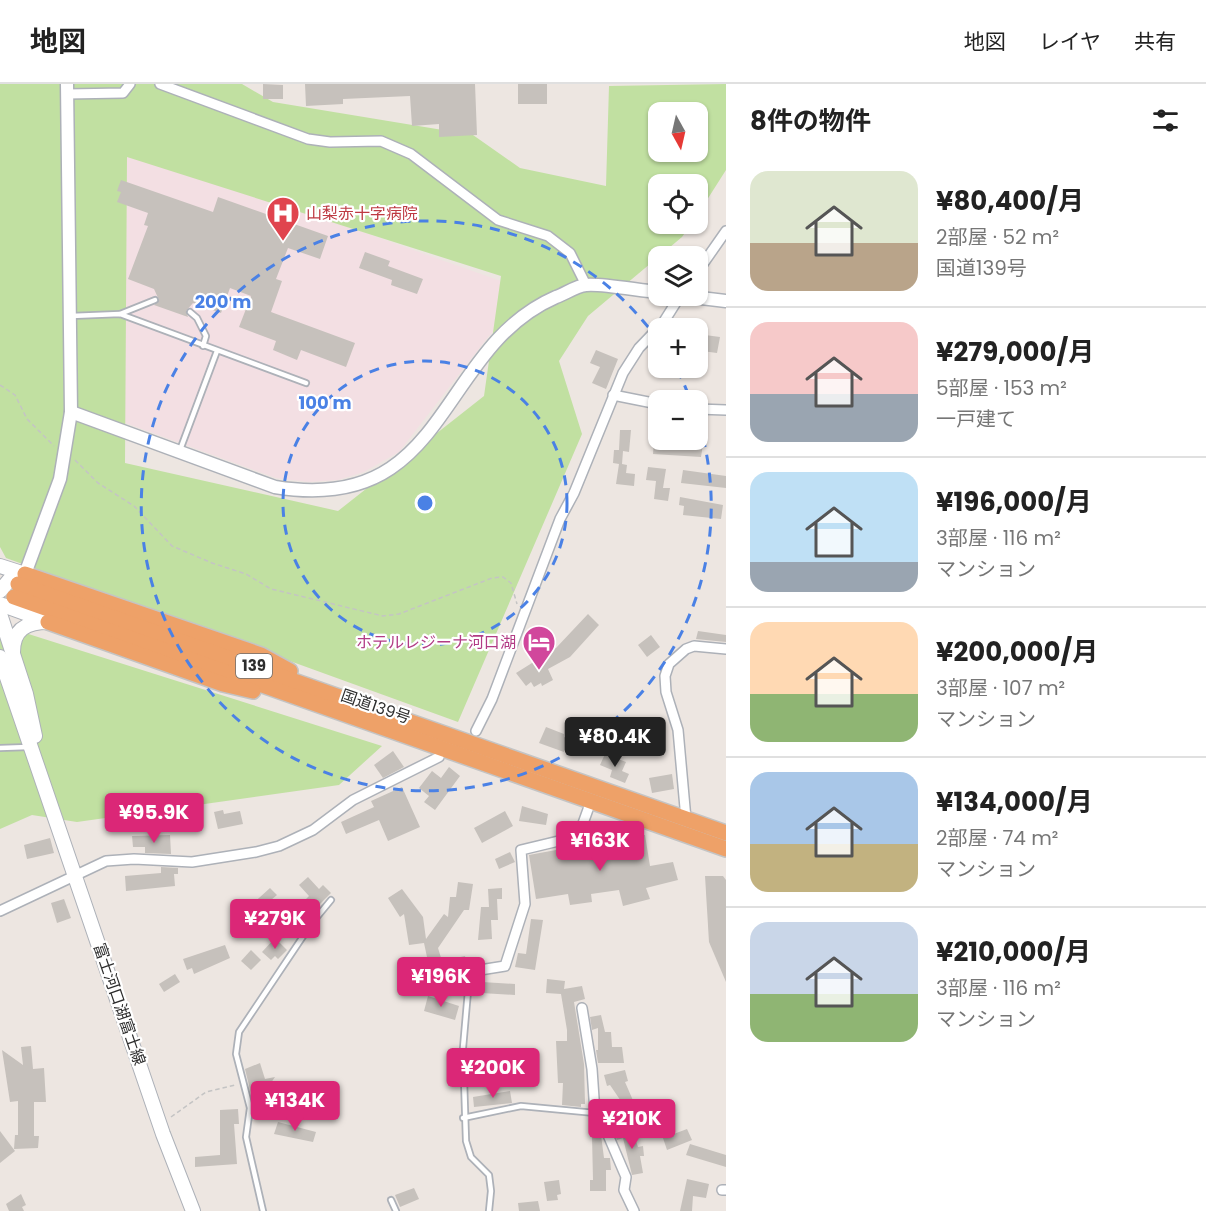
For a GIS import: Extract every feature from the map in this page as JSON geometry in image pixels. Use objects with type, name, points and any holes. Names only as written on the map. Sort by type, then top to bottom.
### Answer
[{"type":"highway","name":"国道139号","points":[[15,587],[261,655],[323,691],[726,833]]},
{"type":"highway","name":"国道139号","points":[[15,587],[317,705],[726,849]]},
{"type":"highway","points":[[48,622],[223,684],[317,705]]},
{"type":"main road","points":[[0,566],[15,587]]},
{"type":"main road","points":[[0,576],[15,587]]},
{"type":"main road","points":[[0,604],[48,622]]},
{"type":"main road","name":"富士河口湖富士線","points":[[0,614],[7,656],[48,796],[160,1126],[193,1211]]},
{"type":"main road","points":[[7,656],[20,629],[36,622],[48,622]]},
{"type":"street","points":[[15,587],[51,508],[65,456],[71,412],[67,89],[123,93],[130,84]]},
{"type":"street","points":[[160,84],[308,139],[330,142],[381,141],[411,154],[498,220],[548,236],[570,253],[586,285]]},
{"type":"street","points":[[708,257],[726,231]]},
{"type":"street","points":[[71,412],[275,487],[308,492],[342,490],[377,477],[404,459],[426,436],[494,345],[523,316],[547,301],[586,285],[648,291]]},
{"type":"street","points":[[708,299],[726,301]]},
{"type":"street","points":[[476,731],[492,699],[560,519],[574,493],[623,373],[639,348],[663,323],[675,306]]},
{"type":"street","points":[[613,395],[648,402]]},
{"type":"street","points":[[708,409],[726,410]]},
{"type":"street","points":[[686,819],[678,730],[666,692],[665,676],[669,664],[686,649],[694,646],[726,649]]},
{"type":"street","points":[[0,911],[106,861],[134,859],[192,862],[279,846],[313,830],[354,800],[439,757]]},
{"type":"street","points":[[417,971],[434,981],[468,991],[480,970],[505,966],[525,904],[521,850],[575,837],[581,830],[591,801]]},
{"type":"street","points":[[582,1008],[591,1059],[595,1113],[602,1121],[626,1177],[624,1190],[634,1211]]},
{"type":"lane","points":[[71,316],[120,314],[155,300]]},
{"type":"lane","points":[[190,312],[197,318],[206,336],[203,346]]},
{"type":"lane","points":[[120,314],[306,383]]},
{"type":"lane","points":[[179,452],[217,351]]},
{"type":"lane","points":[[0,748],[34,745]]},
{"type":"lane","points":[[263,1211],[246,1137],[250,1113],[236,1054],[239,1032],[312,923],[331,900]]},
{"type":"lane","points":[[468,991],[463,1048],[463,1118],[471,1157],[489,1175],[491,1191],[489,1211]]},
{"type":"lane","points":[[250,1113],[319,1116],[326,1097]]},
{"type":"lane","points":[[463,1118],[521,1106],[595,1113]]},
{"type":"lane","points":[[391,1200],[396,1211]]},
{"type":"path","points":[[0,385],[15,395],[27,419],[37,432],[65,456],[78,461],[98,483],[134,506],[172,546],[212,563],[246,573],[271,589],[383,616],[399,614],[492,578],[503,577],[511,583],[515,601],[524,612]]},
{"type":"path","points":[[160,1126],[206,1092],[242,1084]]},
{"type":"shaded area","name":"山梨赤十字病院","points":[[75,130],[540,295],[514,311],[488,337],[399,452],[364,472],[338,480],[309,482],[276,478],[90,410]]},
{"type":"green space","points":[[0,84],[242,84],[273,102],[473,135],[520,168],[606,186],[609,86],[726,84],[726,170],[708,198],[708,174],[648,174],[648,234],[684,234],[671,246],[648,246],[648,266],[588,316],[559,361],[582,434],[458,722],[6,558],[0,547]],"holes":[[[127,157],[501,276],[484,396],[338,511],[125,463]]]},
{"type":"green space","points":[[0,625],[382,746],[339,785],[77,822],[32,815],[0,829]]},
{"type":"building","points":[[263,84],[283,85],[283,99],[263,99]]},
{"type":"building","points":[[305,84],[475,84],[477,135],[439,137],[439,124],[412,126],[410,96],[343,99],[343,104],[306,106]]},
{"type":"building","points":[[518,84],[547,84],[547,104],[518,104]]},
{"type":"building","points":[[121,180],[213,212],[218,197],[328,236],[320,259],[288,248],[276,279],[282,281],[271,312],[355,343],[346,367],[301,350],[297,360],[273,350],[276,341],[239,327],[251,296],[230,288],[221,313],[193,303],[186,311],[188,317],[154,305],[159,300],[154,289],[128,279],[148,226],[144,225],[148,213],[117,202],[121,192],[117,191]]},
{"type":"building","points":[[365,252],[390,261],[388,266],[423,279],[417,294],[391,285],[392,280],[359,268]]},
{"type":"building","points":[[708,335],[720,337],[717,353],[708,352]]},
{"type":"building","points":[[596,350],[618,359],[606,389],[592,383],[600,367],[590,363]]},
{"type":"building","points":[[620,430],[631,430],[629,452],[623,451],[622,464],[627,465],[626,473],[635,474],[634,486],[616,484],[619,464],[613,463],[614,450],[619,450]]},
{"type":"building","points":[[653,450],[702,450],[701,457],[653,454]]},
{"type":"building","points":[[648,467],[666,469],[663,488],[670,488],[668,501],[654,499],[656,481],[646,480]]},
{"type":"building","points":[[683,470],[726,476],[726,488],[681,483]]},
{"type":"building","points":[[680,497],[723,505],[721,519],[683,515],[684,506],[679,505]]},
{"type":"building","points":[[588,614],[599,625],[570,657],[548,669],[553,680],[542,686],[541,683],[534,687],[531,682],[526,686],[516,673],[556,648]]},
{"type":"building","points":[[698,631],[726,635],[726,642],[696,639]]},
{"type":"building","points":[[651,635],[660,647],[647,657],[638,645]]},
{"type":"building","points":[[617,725],[662,734],[661,739],[665,740],[662,752],[613,742]]},
{"type":"building","points":[[546,727],[564,734],[564,737],[569,739],[564,752],[539,743]]},
{"type":"building","points":[[393,751],[404,767],[383,778],[374,765]]},
{"type":"building","points":[[605,754],[626,762],[622,771],[629,774],[625,783],[610,777],[612,770],[600,765]]},
{"type":"building","points":[[449,767],[460,776],[435,810],[424,802],[429,796],[419,788],[432,771],[441,778]]},
{"type":"building","points":[[672,774],[674,789],[652,793],[649,778]]},
{"type":"building","points":[[402,787],[420,827],[388,841],[379,820],[346,834],[341,822],[374,807],[371,801]]},
{"type":"building","points":[[522,806],[548,814],[546,825],[519,821]]},
{"type":"building","points":[[223,810],[224,814],[240,811],[243,824],[218,829],[214,812]]},
{"type":"building","points":[[505,811],[513,826],[482,843],[474,828]]},
{"type":"building","points":[[184,817],[184,829],[164,830],[164,818]]},
{"type":"building","points":[[640,830],[641,835],[645,835],[650,866],[673,862],[678,880],[646,888],[650,899],[623,906],[619,890],[591,894],[592,902],[570,905],[568,894],[536,899],[529,855],[583,845],[584,848],[630,842],[629,832]]},
{"type":"building","points":[[170,835],[171,854],[145,853],[145,847],[133,847],[132,836]]},
{"type":"building","points":[[50,838],[54,853],[27,859],[24,845]]},
{"type":"building","points":[[510,852],[515,862],[499,869],[495,859]]},
{"type":"building","points":[[161,867],[178,868],[178,874],[174,874],[175,886],[126,891],[125,876],[161,873]]},
{"type":"building","points":[[705,876],[723,876],[726,880],[726,982],[709,942]]},
{"type":"building","points":[[308,877],[319,889],[323,885],[331,893],[312,912],[303,902],[309,896],[299,885]]},
{"type":"building","points":[[458,882],[473,884],[469,910],[464,910],[438,948],[442,961],[465,956],[467,966],[444,970],[445,973],[438,975],[430,971],[424,943],[409,945],[404,914],[400,917],[388,898],[402,889],[423,917],[426,939],[444,914],[448,917],[450,897],[456,897]]},
{"type":"building","points":[[270,888],[277,895],[271,900],[275,904],[257,919],[248,908]]},
{"type":"building","points":[[502,888],[502,899],[497,899],[498,920],[491,920],[492,939],[478,940],[481,907],[489,907],[488,889]]},
{"type":"building","points":[[64,899],[71,918],[57,923],[51,903]]},
{"type":"building","points":[[531,919],[543,920],[535,970],[515,967],[518,953],[526,954]]},
{"type":"building","points":[[275,938],[287,950],[278,959],[275,956],[271,960],[262,952]]},
{"type":"building","points":[[225,945],[230,958],[194,974],[192,968],[187,970],[183,959]]},
{"type":"building","points":[[251,950],[261,960],[251,970],[241,961]]},
{"type":"building","points":[[175,974],[180,982],[164,992],[159,984]]},
{"type":"building","points":[[547,979],[565,981],[564,989],[582,986],[585,999],[574,1002],[584,1064],[585,1104],[581,1104],[581,1107],[562,1105],[563,1083],[558,1083],[556,1041],[567,1041],[567,1030],[561,994],[546,993]]},
{"type":"building","points":[[482,982],[515,984],[515,995],[481,993]]},
{"type":"building","points":[[428,996],[459,1006],[455,1020],[424,1011]]},
{"type":"building","points":[[601,1015],[605,1032],[611,1032],[612,1047],[622,1047],[624,1063],[598,1063],[596,1050],[598,1050],[598,1028],[592,1030],[590,1017]]},
{"type":"building","points":[[31,1046],[33,1069],[44,1068],[46,1102],[34,1102],[34,1136],[39,1136],[38,1148],[14,1149],[15,1135],[18,1135],[18,1101],[10,1102],[2,1050],[23,1065],[21,1047]]},
{"type":"building","points":[[260,1063],[265,1079],[275,1077],[262,1096],[252,1098],[245,1069]]},
{"type":"building","points":[[625,1070],[628,1081],[625,1082],[635,1105],[627,1110],[610,1085],[607,1086],[604,1075]]},
{"type":"building","points":[[318,1091],[319,1103],[283,1105],[283,1110],[269,1109],[268,1096]]},
{"type":"building","points":[[510,1091],[512,1103],[474,1107],[473,1097]]},
{"type":"building","points":[[238,1109],[239,1124],[234,1124],[237,1164],[195,1167],[195,1157],[220,1155],[220,1110]]},
{"type":"building","points":[[278,1122],[316,1132],[313,1142],[274,1134]]},
{"type":"building","points":[[631,1126],[638,1147],[643,1146],[644,1156],[640,1156],[643,1173],[632,1175],[623,1138],[617,1140],[614,1133]]},
{"type":"building","points":[[687,1129],[692,1140],[667,1150],[663,1138]]},
{"type":"building","points":[[0,1131],[15,1151],[0,1163]]},
{"type":"building","points":[[601,1135],[604,1158],[610,1158],[611,1170],[606,1170],[606,1191],[590,1191],[590,1180],[593,1180],[592,1136]]},
{"type":"building","points":[[690,1144],[726,1155],[726,1167],[686,1155]]},
{"type":"building","points":[[687,1179],[709,1184],[706,1198],[693,1196],[692,1211],[680,1211]]},
{"type":"building","points":[[559,1180],[561,1194],[557,1195],[558,1200],[547,1201],[544,1182]]},
{"type":"building","points":[[414,1188],[419,1199],[400,1207],[395,1195]]},
{"type":"building","points":[[21,1194],[26,1205],[22,1207],[24,1211],[9,1211],[6,1204]]},
{"type":"building","points":[[538,1201],[540,1211],[519,1211],[518,1203]]},
{"type":"place","name":"山梨赤十字病院","points":[[283,242]]},
{"type":"place","name":"ホテルレジーナ河口湖","points":[[539,671]]}]
